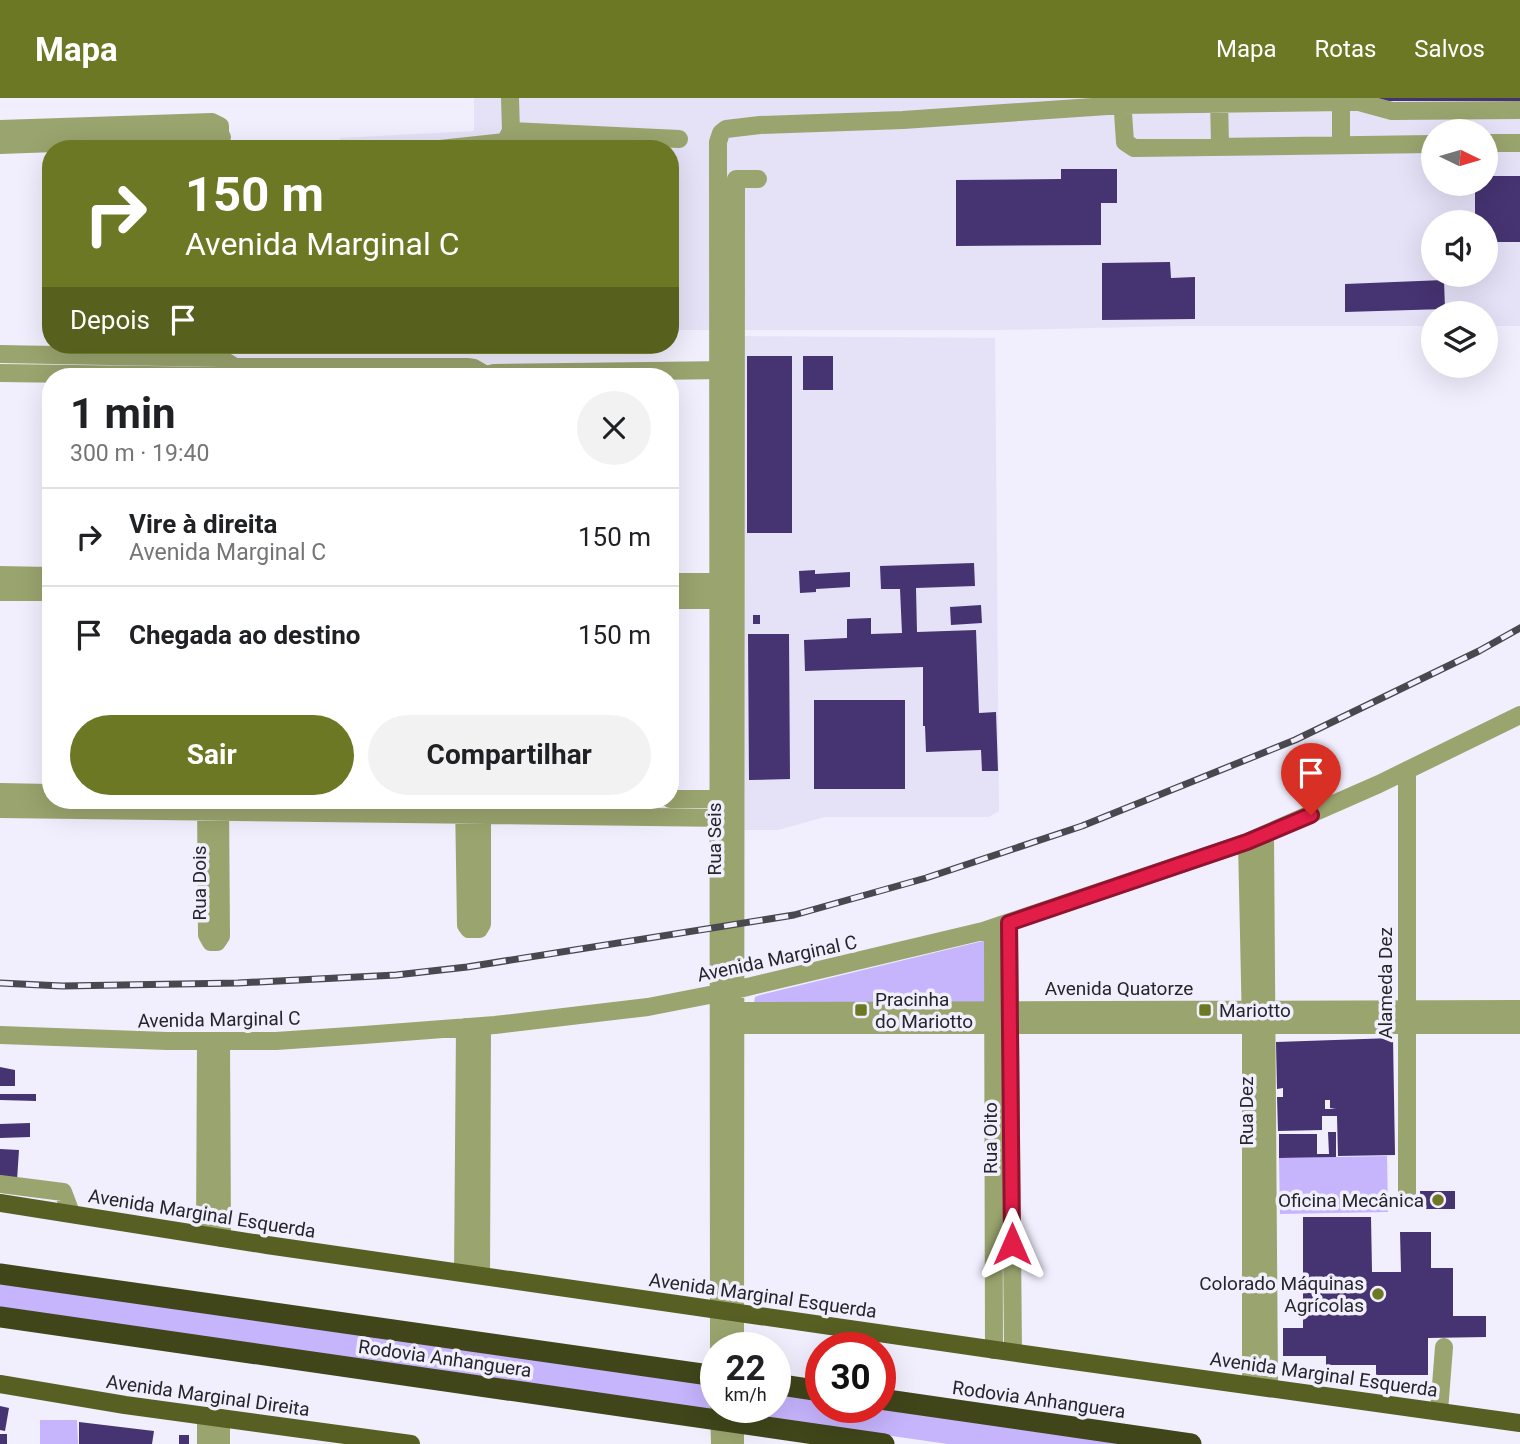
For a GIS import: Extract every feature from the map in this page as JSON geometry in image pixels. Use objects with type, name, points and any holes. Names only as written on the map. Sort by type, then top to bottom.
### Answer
[{"type":"highway","name":"Rodovia Anhanguera","points":[[0,1274],[700,1374]]},
{"type":"highway","name":"Rodovia Anhanguera","points":[[0,1317],[884,1444]]},
{"type":"highway","name":"Rodovia Anhanguera","points":[[896,1401],[1191,1444]]},
{"type":"main road","name":"Avenida Marginal Esquerda","points":[[0,1203],[214,1237],[994,1350],[1520,1423]]},
{"type":"main road","name":"Avenida Marginal Direita","points":[[0,1384],[411,1444]]},
{"type":"street","points":[[507,140],[511,131],[510,98]]},
{"type":"street","points":[[1219,100],[1220,145]]},
{"type":"street","points":[[1122,101],[1124,138],[1130,147],[1421,144]]},
{"type":"street","points":[[726,330],[718,142],[726,129],[791,123],[835,124],[903,120],[1122,101],[1359,102],[1392,111],[1520,110]]},
{"type":"street","points":[[1340,102],[1341,144]]},
{"type":"street","points":[[0,129],[210,136]]},
{"type":"street","points":[[511,131],[679,139]]},
{"type":"street","points":[[117,140],[210,136]]},
{"type":"street","points":[[0,145],[42,143]]},
{"type":"street","points":[[1498,144],[1520,143]]},
{"type":"street","points":[[726,330],[736,179],[758,179]]},
{"type":"street","name":"Rua Seis","points":[[726,330],[727,1310],[732,1332]]},
{"type":"street","points":[[0,355],[77,363],[470,368]]},
{"type":"street","points":[[0,373],[77,363]]},
{"type":"street","points":[[679,377],[726,378]]},
{"type":"street","points":[[0,575],[42,576]]},
{"type":"street","points":[[679,583],[726,591]]},
{"type":"street","points":[[679,599],[726,591]]},
{"type":"street","points":[[0,592],[42,592]]},
{"type":"street","name":"Avenida Marginal C","points":[[0,1035],[110,1040],[301,1039],[473,1027],[648,1007],[726,1009],[1001,926],[1247,842],[1407,770],[1520,715]]},
{"type":"street","name":"Alameda Dez","points":[[1407,770],[1407,1196]]},
{"type":"street","points":[[0,792],[42,793]]},
{"type":"street","points":[[679,799],[726,799]]},
{"type":"street","points":[[0,809],[42,808]]},
{"type":"street","name":"Rua Dois","points":[[213,809],[207,935],[214,943],[220,936],[213,809]]},
{"type":"street","points":[[473,809],[473,906]]},
{"type":"street","points":[[519,809],[726,818]]},
{"type":"street","name":"Rua Dez","points":[[1251,1385],[1265,835]]},
{"type":"street","name":"Rua Dez","points":[[1247,842],[1259,1018],[1269,1387]]},
{"type":"street","name":"Rua Oito","points":[[1001,926],[1013,1352]]},
{"type":"street","name":"Avenida Quatorze","points":[[726,1009],[1002,1018],[1406,1018],[1520,1025]]},
{"type":"street","name":"Avenida Quatorze","points":[[1406,1018],[1520,1009]]},
{"type":"street","name":"Rua Oito","points":[[994,1350],[1002,1018]]},
{"type":"street","points":[[463,1273],[473,1027]]},
{"type":"street","points":[[473,1027],[481,1275]]},
{"type":"street","points":[[214,1041],[214,1237]]},
{"type":"street","points":[[0,1184],[63,1192],[71,1213]]},
{"type":"street","name":"Rua Seis","points":[[722,1332],[727,1310]]},
{"type":"street","points":[[1439,1411],[1444,1347]]},
{"type":"street","points":[[206,1444],[213,1417]]},
{"type":"street","points":[[213,1417],[221,1444]]},
{"type":"street","points":[[719,1423],[720,1444]]},
{"type":"street","points":[[735,1423],[735,1444]]},
{"type":"shaded area","points":[[474,98],[1520,98],[1520,326],[1498,326],[1498,301],[1421,301],[1421,326],[679,330],[679,140],[340,140],[474,131]]},
{"type":"shaded area","points":[[735,336],[995,338],[999,811],[989,817],[825,817],[778,830],[735,830]]},
{"type":"shaded area","points":[[987,940],[988,1006],[754,1003],[755,997],[760,995]]},
{"type":"shaded area","points":[[1387,1156],[1388,1212],[1280,1214],[1279,1158]]},
{"type":"shaded area","points":[[0,1282],[700,1383],[700,1409],[0,1309]]},
{"type":"shaded area","points":[[791,1395],[805,1398],[805,1423],[896,1423],[896,1410],[1132,1444],[948,1444],[791,1422]]},
{"type":"shaded area","points":[[40,1420],[77,1420],[78,1444],[40,1444]]},
{"type":"building","points":[[1379,98],[1520,98],[1520,101],[1379,101]]},
{"type":"building","points":[[1061,169],[1117,169],[1117,203],[1101,203],[1101,245],[956,246],[956,180],[1061,179]]},
{"type":"building","points":[[1498,176],[1520,176],[1520,242],[1498,242],[1498,210],[1475,210],[1475,196],[1498,196]]},
{"type":"building","points":[[1170,262],[1171,278],[1195,277],[1195,319],[1102,320],[1102,263]]},
{"type":"building","points":[[1421,281],[1421,287],[1444,287],[1445,301],[1421,301],[1421,310],[1345,312],[1345,284]]},
{"type":"building","points":[[747,356],[792,356],[792,533],[747,533]]},
{"type":"building","points":[[803,356],[833,356],[833,390],[803,390]]},
{"type":"building","points":[[974,563],[975,586],[916,588],[917,632],[976,630],[979,713],[996,712],[998,771],[982,771],[981,750],[926,752],[923,667],[805,671],[804,640],[847,638],[847,619],[871,618],[871,634],[902,633],[900,589],[881,589],[880,566]]},
{"type":"building","points":[[815,570],[815,574],[850,572],[850,587],[800,593],[799,571]]},
{"type":"building","points":[[981,605],[982,623],[951,625],[950,607]]},
{"type":"building","points":[[753,615],[760,615],[760,624],[753,624]]},
{"type":"building","points":[[748,634],[789,634],[790,779],[749,780]]},
{"type":"building","points":[[814,700],[905,700],[905,789],[814,789]]},
{"type":"building","points":[[1393,1038],[1395,1155],[1338,1156],[1337,1116],[1322,1116],[1322,1130],[1278,1131],[1277,1097],[1283,1097],[1283,1088],[1277,1089],[1276,1042]],"holes":[[[1325,1100],[1330,1100],[1330,1108],[1336,1109],[1325,1109]]]},
{"type":"building","points":[[0,1067],[15,1070],[15,1086],[0,1086]]},
{"type":"building","points":[[0,1094],[36,1094],[36,1101],[0,1100]]},
{"type":"building","points":[[30,1123],[30,1137],[0,1138],[0,1124]]},
{"type":"building","points":[[1328,1132],[1336,1132],[1336,1157],[1279,1158],[1279,1134],[1317,1134],[1317,1154],[1329,1154]]},
{"type":"building","points":[[0,1149],[19,1150],[17,1180],[0,1179]]},
{"type":"building","name":"Oficina Mecânica","points":[[1420,1191],[1455,1191],[1455,1209],[1420,1209]]},
{"type":"building","name":"Colorado Máquinas Agrícolas","points":[[1303,1217],[1371,1217],[1372,1272],[1401,1272],[1400,1232],[1431,1232],[1431,1268],[1453,1268],[1453,1316],[1486,1316],[1486,1337],[1428,1338],[1428,1375],[1376,1375],[1376,1365],[1326,1365],[1326,1356],[1283,1356],[1283,1328],[1303,1328]]},
{"type":"building","points":[[0,1406],[9,1408],[5,1431],[0,1430]]},
{"type":"building","points":[[79,1422],[154,1431],[152,1444],[79,1444]]},
{"type":"building","points":[[0,1434],[7,1434],[7,1444],[0,1444]]},
{"type":"building","points":[[179,1435],[189,1435],[189,1444],[179,1444]]},
{"type":"railway","points":[[0,983],[62,986],[238,983],[396,975],[467,967],[794,915],[926,878],[1082,826],[1295,740],[1479,651],[1520,628]]},
{"type":"place","name":"Pracinha do Mariotto","points":[[861,1010]]},
{"type":"place","name":"Mariotto","points":[[1205,1010]]},
{"type":"place","name":"Oficina Mecânica","points":[[1438,1200]]},
{"type":"place","name":"Colorado Máquinas Agrícolas","points":[[1378,1294]]},
{"type":"route","points":[[1012,1244],[1009,923],[1247,842],[1311,815]]}]
